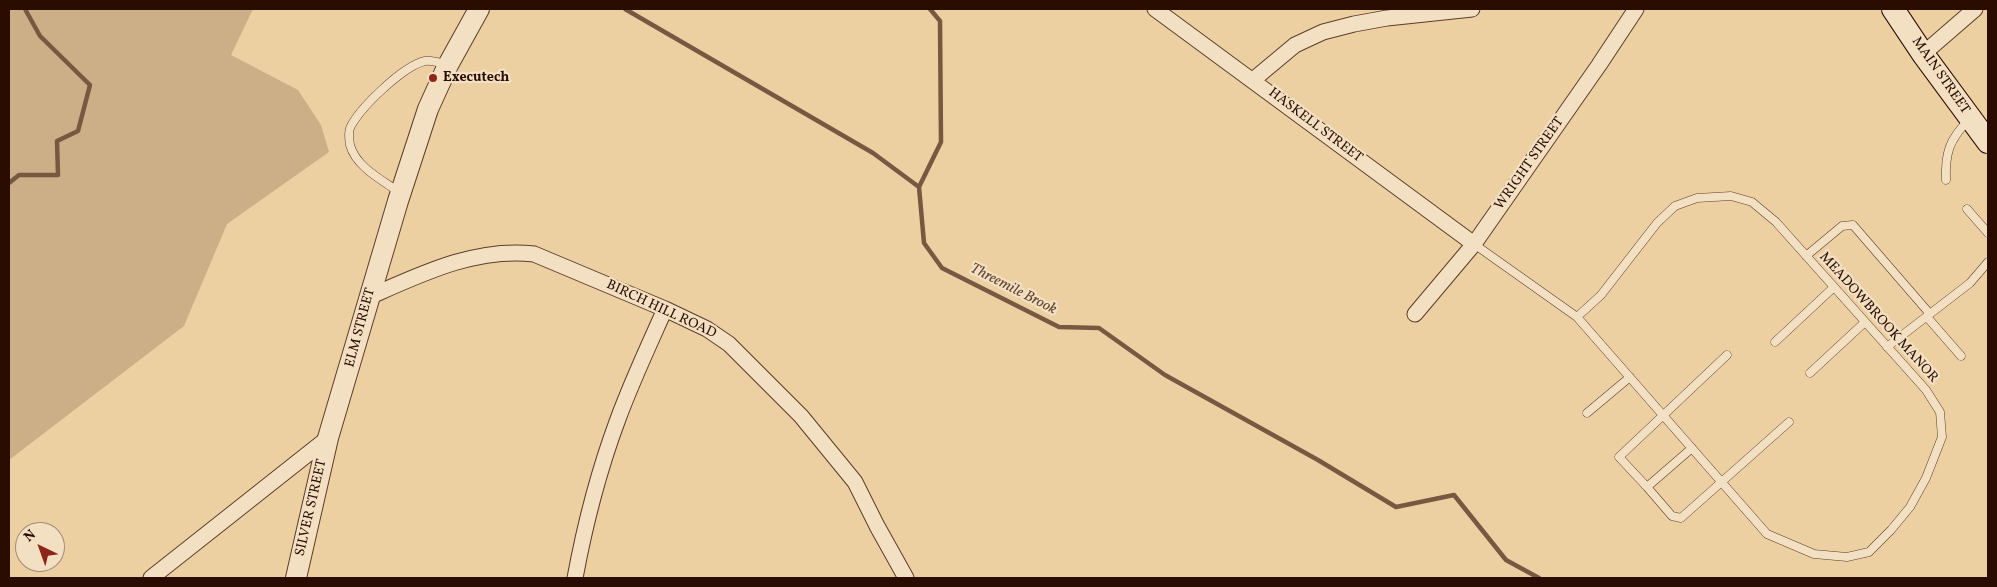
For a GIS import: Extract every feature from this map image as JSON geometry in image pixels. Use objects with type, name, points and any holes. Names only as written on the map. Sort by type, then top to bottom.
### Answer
[{"type":"main road","name":"MAIN STREET","points":[[1893,9],[1988,142]]},
{"type":"street","name":"ELM STREET","points":[[328,438],[351,366],[369,296],[428,109],[448,65],[479,9]]},
{"type":"street","name":"HASKELL STREET","points":[[1155,9],[1474,244]]},
{"type":"street","points":[[1253,80],[1295,45],[1323,32],[1387,18],[1472,9]]},
{"type":"street","name":"WRIGHT STREET","points":[[1416,314],[1474,244],[1636,9]]},
{"type":"street","points":[[1924,54],[1975,9]]},
{"type":"street","name":"BIRCH HILL ROAD","points":[[369,296],[456,262],[487,255],[518,252],[534,254],[665,309],[707,329],[729,344],[801,416],[833,453],[855,482],[876,526],[906,578]]},
{"type":"street","points":[[575,578],[587,522],[609,443],[628,393],[665,309]]},
{"type":"street","points":[[151,578],[328,438]]},
{"type":"street","name":"SILVER STREET","points":[[296,578],[328,438]]},
{"type":"lane","points":[[401,193],[378,178],[357,158],[350,147],[350,127],[374,97],[415,65],[431,61],[448,65]]},
{"type":"lane","points":[[1946,180],[1945,164],[1948,149],[1957,132],[1970,119]]},
{"type":"lane","name":"MEADOWBROOK MANOR","points":[[1474,244],[1577,317],[1767,534],[1814,554],[1847,557],[1868,552],[1891,530],[1910,506],[1926,478],[1942,437],[1940,412],[1926,390],[1888,347],[1776,222],[1752,202],[1731,196],[1697,198],[1675,206],[1657,223],[1600,295],[1577,317]]},
{"type":"lane","points":[[1968,209],[1988,233]]},
{"type":"lane","points":[[1806,256],[1842,226],[1853,225],[1961,356]]},
{"type":"lane","points":[[1888,347],[1970,283],[1988,262]]},
{"type":"lane","points":[[1775,342],[1834,287]]},
{"type":"lane","points":[[1810,373],[1865,322]]},
{"type":"lane","points":[[1727,355],[1619,457],[1672,516],[1681,518],[1788,422]]},
{"type":"lane","points":[[1587,413],[1630,377]]},
{"type":"lane","points":[[1647,486],[1692,448]]},
{"type":"shaded area","points":[[9,9],[253,9],[231,55],[298,90],[321,125],[329,152],[227,224],[184,326],[9,460]]},
{"type":"waterway","points":[[9,183],[19,175],[58,175],[57,141],[78,131],[90,85],[40,36],[25,9]]},
{"type":"waterway","name":"Threemile Brook","points":[[625,9],[873,153],[919,187],[924,243],[942,268],[1059,327],[1099,328],[1165,375],[1318,460],[1396,507],[1454,495],[1506,560],[1539,578]]},
{"type":"waterway","points":[[919,187],[941,142],[940,21],[930,9]]},
{"type":"place","name":"Executech","points":[[433,78]]}]
